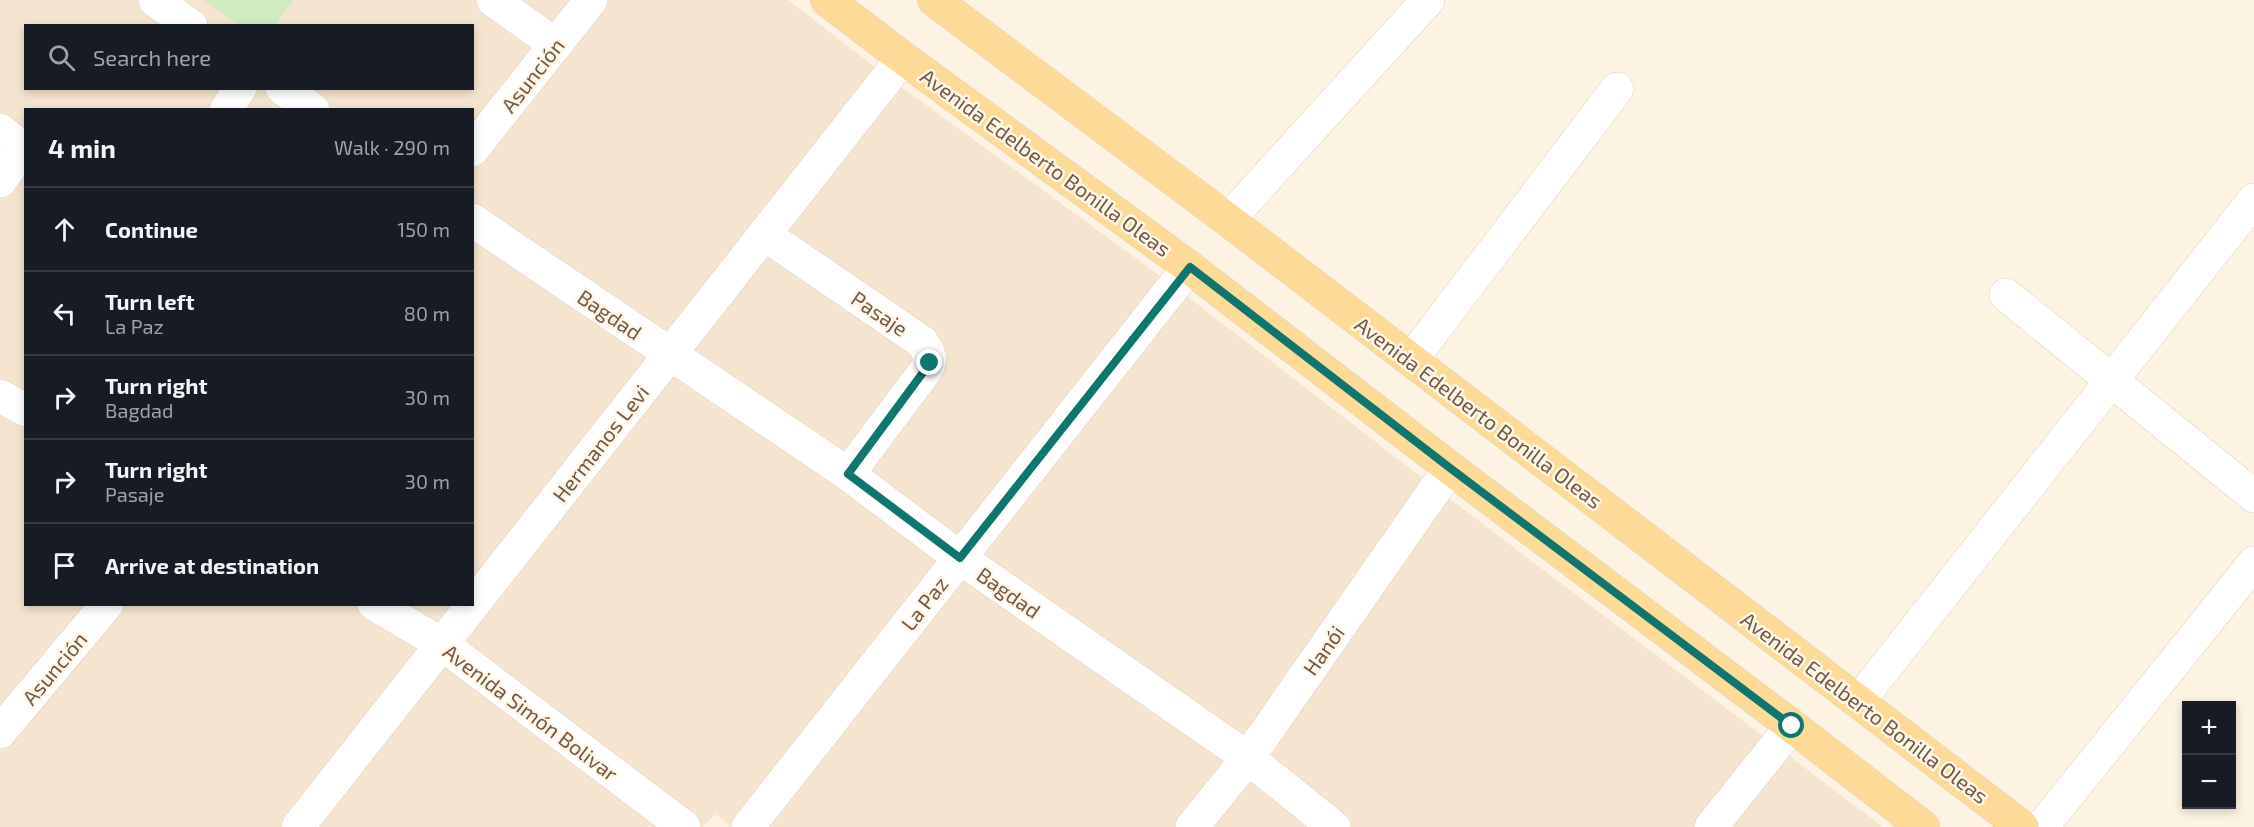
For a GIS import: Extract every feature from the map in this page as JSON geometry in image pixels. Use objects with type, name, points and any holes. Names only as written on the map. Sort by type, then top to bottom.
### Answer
[{"type":"main road","name":"Avenida Edelberto Bonilla Oleas","points":[[827,0],[1190,267],[1450,468],[1923,827]]},
{"type":"main road","name":"Avenida Edelberto Bonilla Oleas","points":[[934,0],[1228,220],[2022,827]]},
{"type":"street","points":[[155,0],[188,24]]},
{"type":"street","points":[[493,0],[556,45]]},
{"type":"street","name":"Asunción","points":[[474,148],[591,0]]},
{"type":"street","points":[[1228,220],[1428,0]]},
{"type":"street","name":"Hermanos Levi","points":[[474,603],[903,58]]},
{"type":"street","points":[[1411,360],[1617,89]]},
{"type":"street","points":[[227,108],[239,90]]},
{"type":"street","points":[[285,90],[310,108]]},
{"type":"street","points":[[0,181],[16,143]]},
{"type":"street","points":[[1858,702],[2254,200]]},
{"type":"street","name":"Bagdad","points":[[474,221],[848,474],[960,558],[1248,758],[1334,827]]},
{"type":"street","name":"Pasaje","points":[[764,234],[922,342],[930,354],[930,363],[926,370],[848,474]]},
{"type":"street","name":"La Paz","points":[[748,827],[1190,267]]},
{"type":"street","points":[[2006,295],[2254,496]]},
{"type":"street","points":[[0,396],[24,409]]},
{"type":"street","name":"Hanói","points":[[1192,827],[1248,758],[1450,468]]},
{"type":"street","points":[[2042,827],[2254,563]]},
{"type":"street","name":"Asunción","points":[[0,732],[105,606]]},
{"type":"street","name":"Avenida Simón Bolivar","points":[[377,606],[442,644],[684,827]]},
{"type":"street","name":"Hermanos Levi","points":[[298,827],[472,606]]},
{"type":"street","points":[[1711,827],[1792,726]]},
{"type":"shaded area","points":[[0,0],[788,0],[888,77],[1174,286],[1434,487],[1883,827],[732,827],[715,814],[703,827],[0,827]]},
{"type":"green space","points":[[204,0],[294,0],[276,24],[238,24]]},
{"type":"route","points":[[930,363],[848,474],[960,558],[1190,267],[1450,468],[1792,726]]}]
